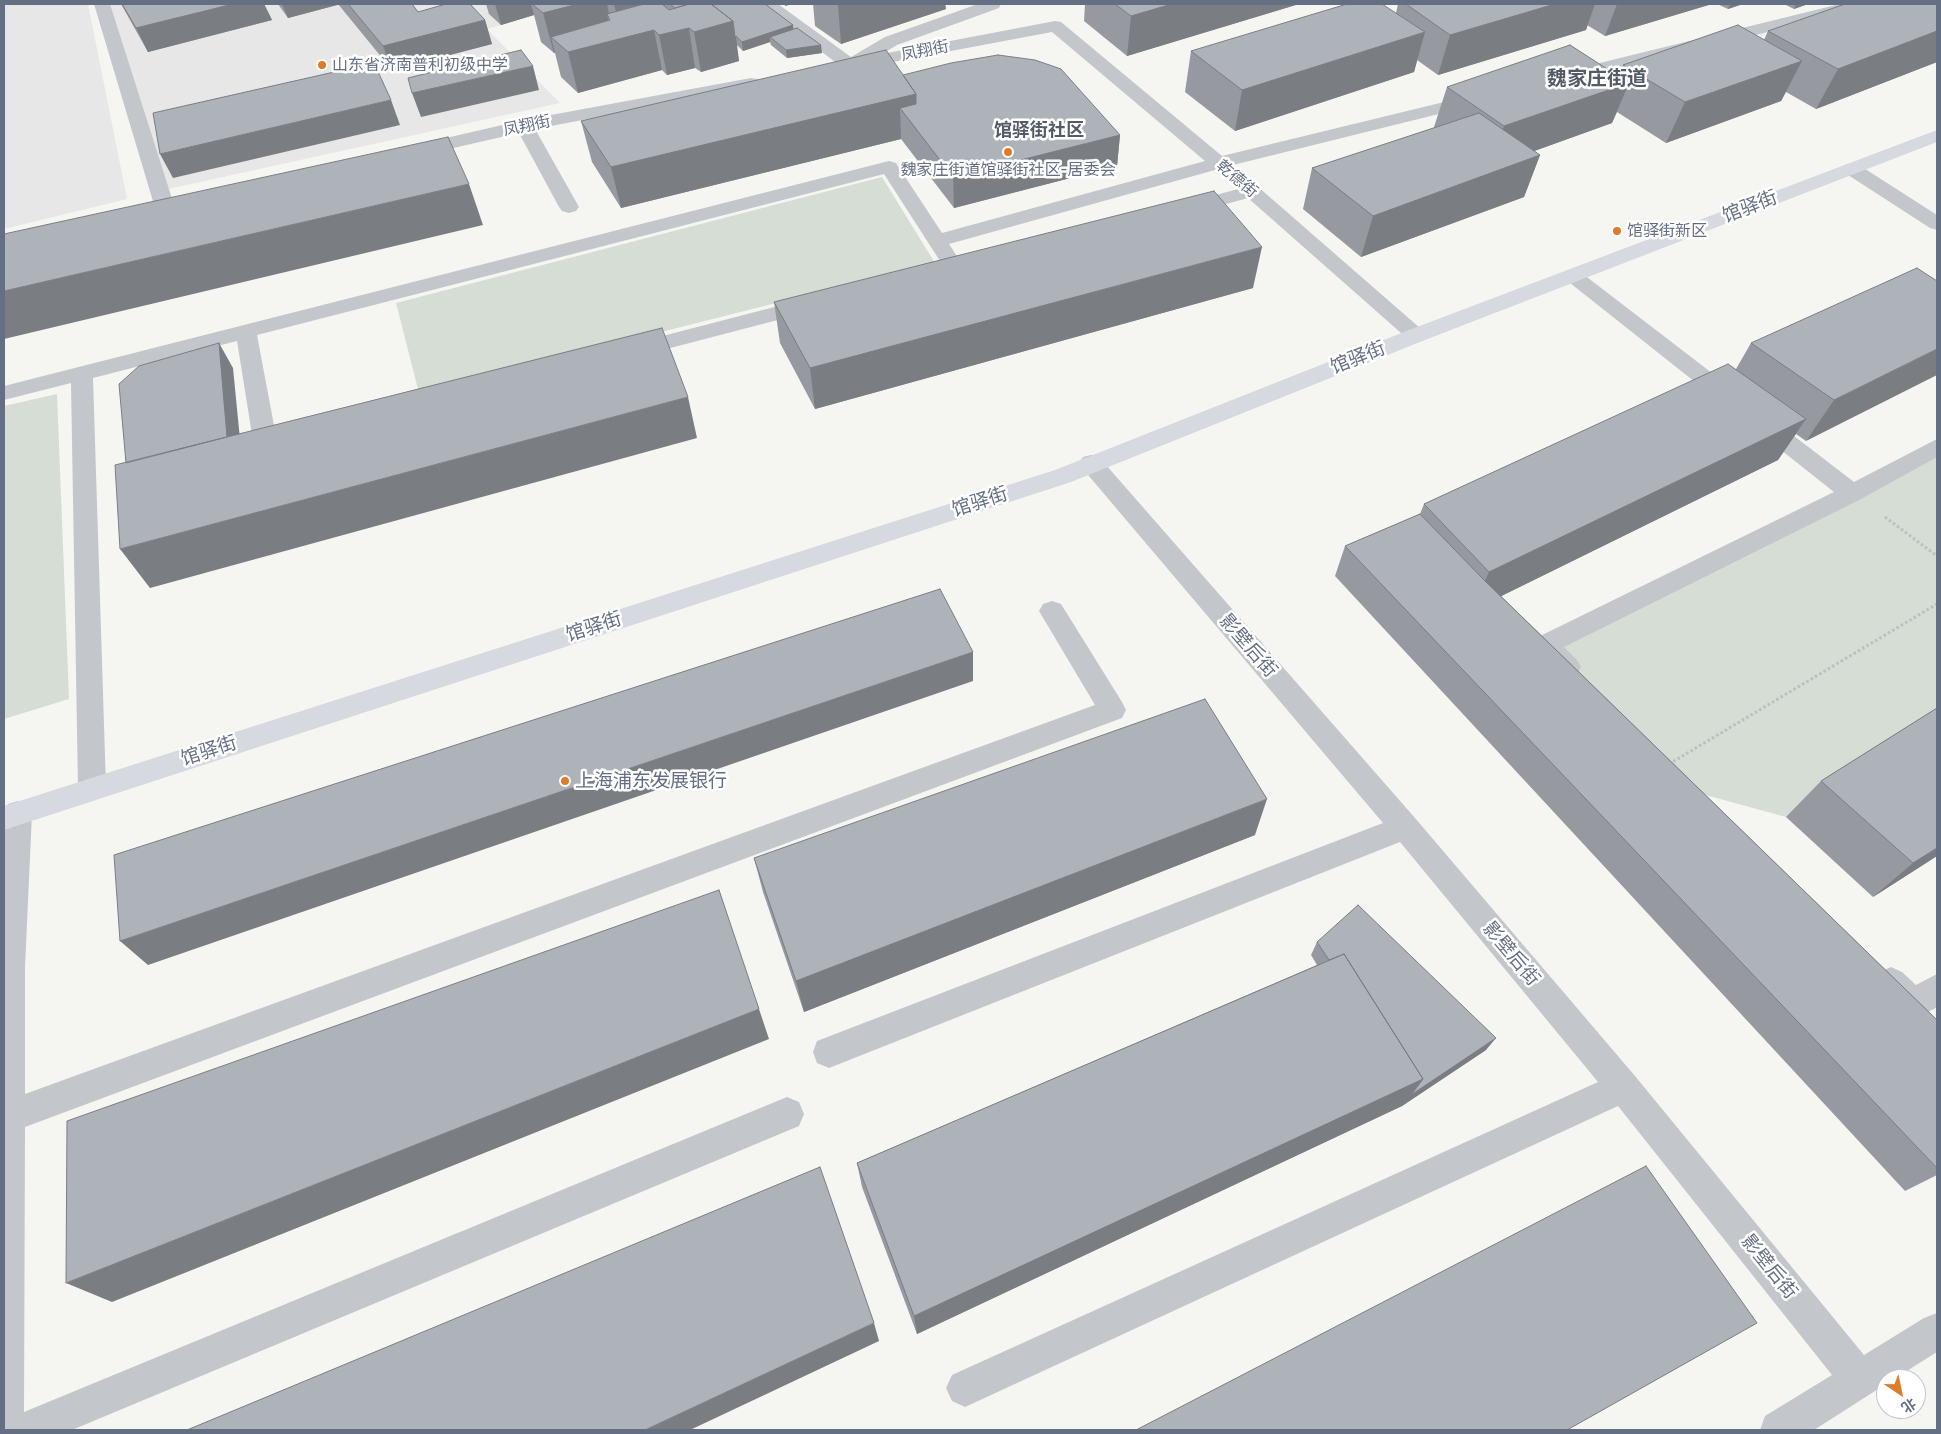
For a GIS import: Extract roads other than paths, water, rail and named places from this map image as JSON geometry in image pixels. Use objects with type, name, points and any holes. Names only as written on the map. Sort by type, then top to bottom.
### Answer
[{"type":"main road","name":"馆驿街","points":[[11,816],[92,788],[1053,479],[1416,334],[1937,136]]},
{"type":"street","points":[[102,4],[165,208]]},
{"type":"street","points":[[768,4],[850,65],[891,41],[993,4]]},
{"type":"street","points":[[1548,81],[1859,4]]},
{"type":"street","name":"凤翔街","points":[[830,68],[1055,26]]},
{"type":"street","name":"乾德街","points":[[1055,26],[1219,163],[1416,334]]},
{"type":"street","name":"凤翔街","points":[[398,155],[524,126],[773,79]]},
{"type":"street","points":[[937,241],[1219,163],[1490,96]]},
{"type":"street","points":[[524,126],[568,207]]},
{"type":"street","points":[[4,392],[82,374],[889,167],[954,267],[906,279]]},
{"type":"street","points":[[1852,169],[1937,224]]},
{"type":"street","points":[[1165,215],[1252,192]]},
{"type":"street","points":[[146,213],[184,204]]},
{"type":"street","points":[[1572,275],[1852,493]]},
{"type":"street","points":[[610,357],[830,299]]},
{"type":"street","points":[[246,332],[266,446],[304,437]]},
{"type":"street","points":[[82,374],[92,788]]},
{"type":"street","points":[[1586,685],[1545,645],[1852,493],[1937,448]]},
{"type":"street","name":"影壁后街","points":[[1091,463],[1405,827],[1623,1087],[1860,1379]]},
{"type":"street","points":[[6,1117],[1112,710],[1052,611]]},
{"type":"street","points":[[5,1430],[6,1117],[11,816]]},
{"type":"street","points":[[829,1052],[1405,827]]},
{"type":"street","points":[[1872,963],[1914,1005],[1937,989]]},
{"type":"street","points":[[965,1388],[1623,1087]]},
{"type":"street","points":[[27,1430],[787,1114]]},
{"type":"street","points":[[1778,1430],[1937,1331]]},
{"type":"place","name":"山东省济南普利初级中学","points":[[322,65]]},
{"type":"place","name":"魏家庄街道馆驿街社区-居委会","points":[[1008,152]]},
{"type":"place","name":"馆驿街新区","points":[[1617,231]]},
{"type":"place","name":"上海浦东发展银行","points":[[565,781]]},
{"type":"district","name":"魏家庄街道","points":[[1597,79]]},
{"type":"district","name":"馆驿街社区","points":[[1039,131]]}]
